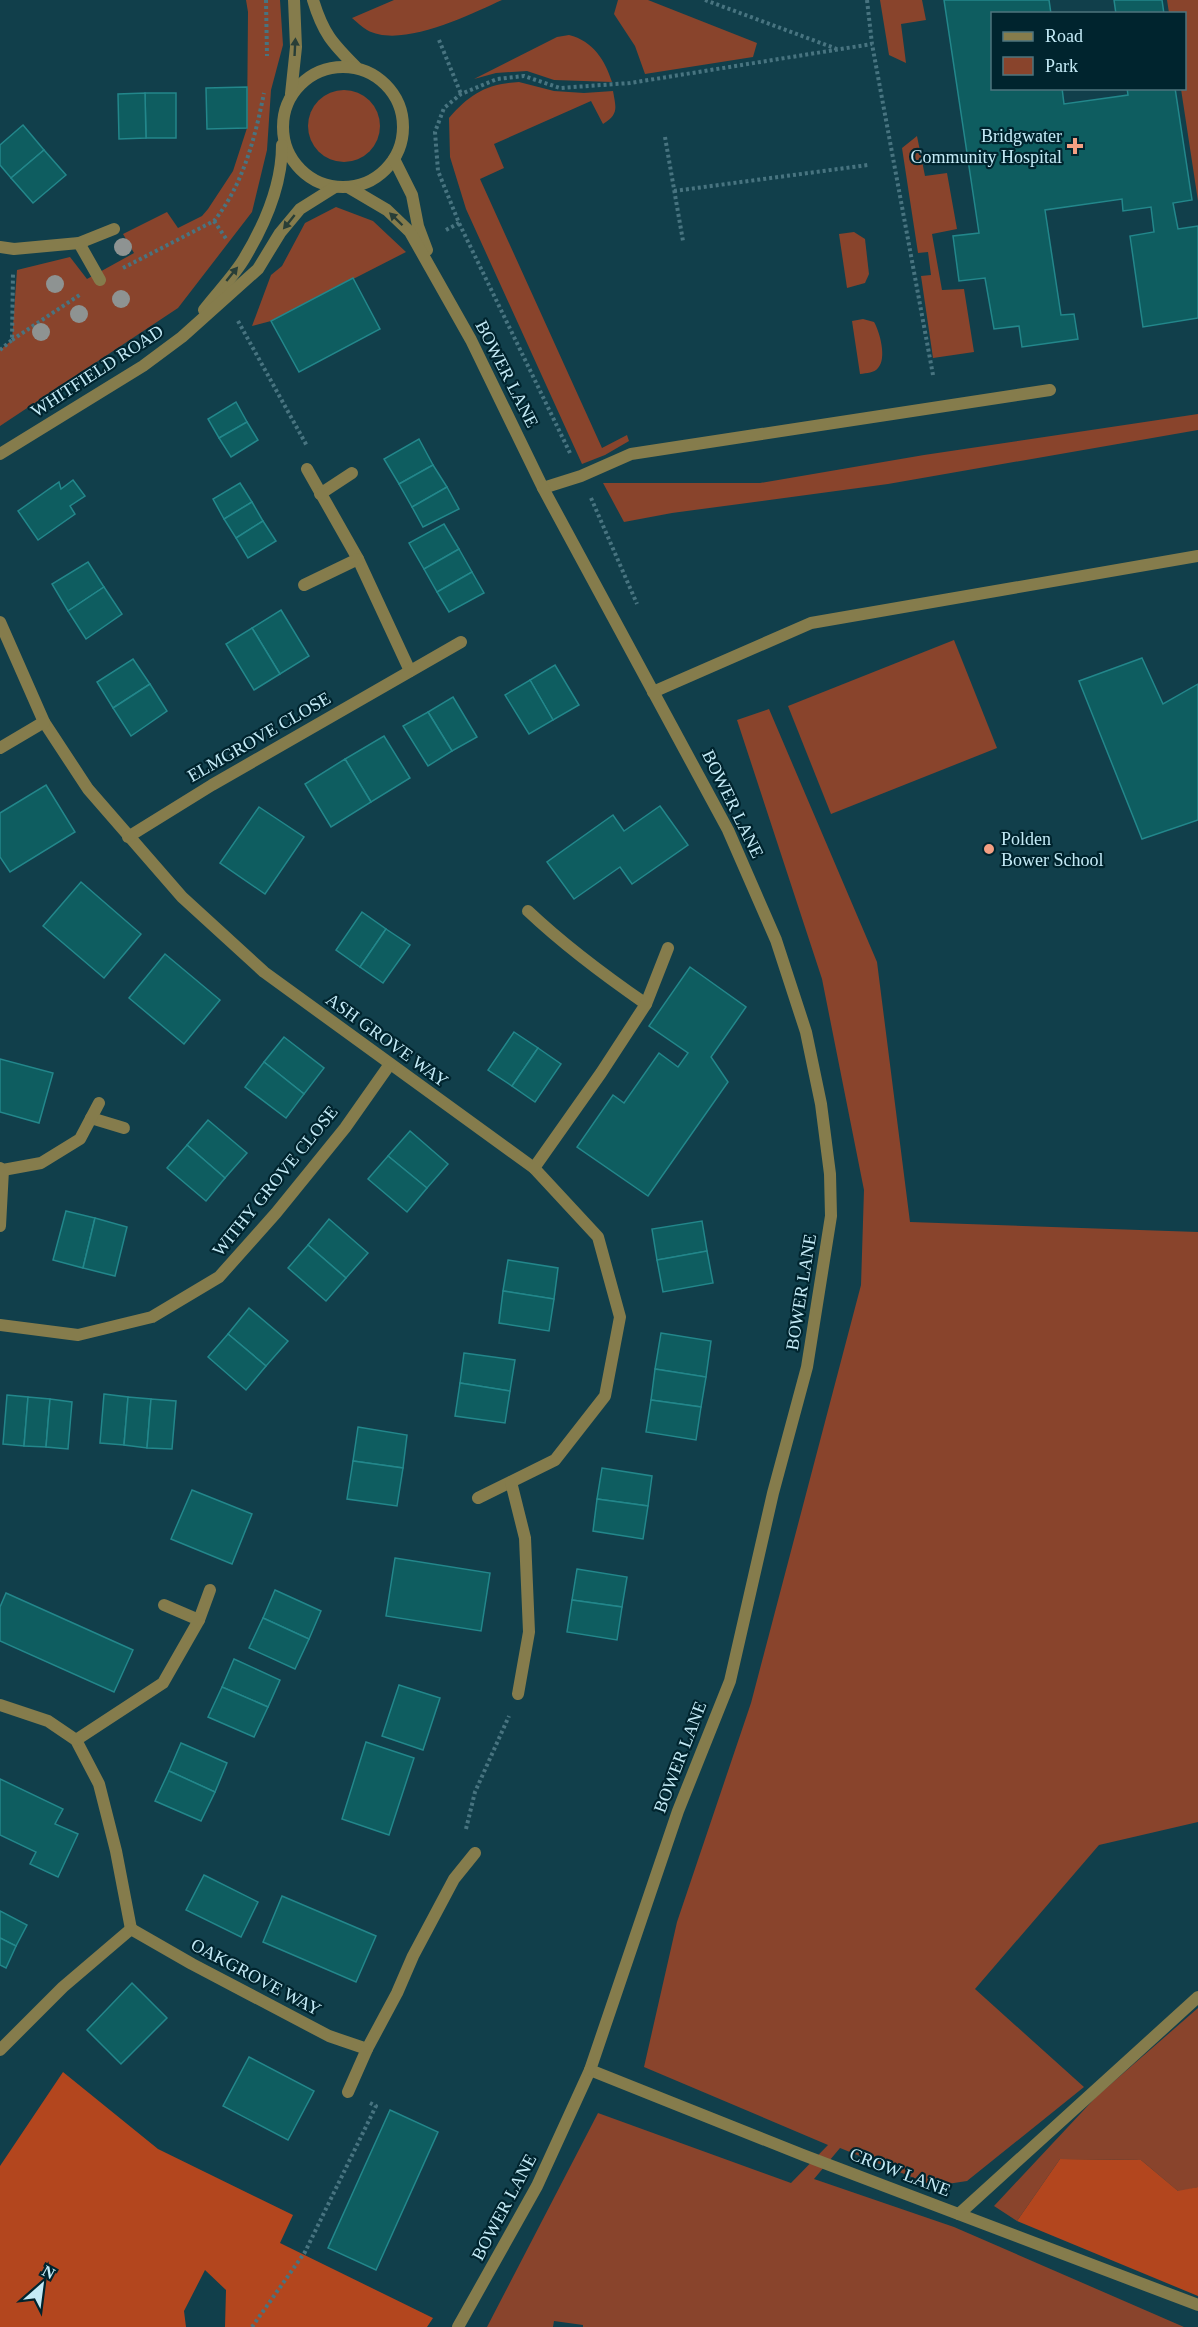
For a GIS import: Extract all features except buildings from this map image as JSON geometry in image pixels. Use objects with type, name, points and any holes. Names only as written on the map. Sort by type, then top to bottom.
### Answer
[{"type":"street","points":[[291,94],[296,48],[294,0]]},
{"type":"street","points":[[313,0],[328,39],[356,67]]},
{"type":"street","points":[[337,66],[356,67],[371,72],[386,83],[396,98],[402,115],[403,134],[394,159],[382,173],[366,183],[341,187],[316,181],[300,170],[288,154],[282,134],[285,106],[291,94],[303,80],[319,70],[337,66]]},
{"type":"street","name":"WHITFIELD ROAD","points":[[182,337],[244,260],[262,225],[282,166],[282,134]]},
{"type":"street","name":"BOWER LANE","points":[[394,159],[412,195],[418,226],[440,285]]},
{"type":"street","name":"BOWER LANE","points":[[341,187],[387,210],[410,232],[471,340],[543,488],[728,830],[776,940],[806,1032],[821,1104],[830,1174],[831,1216],[807,1367],[773,1493],[730,1681],[678,1811],[590,2070],[537,2186],[458,2327]]},
{"type":"street","name":"WHITFIELD ROAD","points":[[0,454],[143,366],[182,337],[258,269],[280,233],[300,209],[341,187]]},
{"type":"street","points":[[0,247],[14,249],[79,243],[114,229]]},
{"type":"street","points":[[79,243],[100,280]]},
{"type":"street","points":[[543,488],[581,476],[631,454],[1050,390]]},
{"type":"street","points":[[307,469],[358,559],[410,671]]},
{"type":"street","points":[[320,494],[352,473]]},
{"type":"street","points":[[653,692],[811,623],[1198,556]]},
{"type":"street","points":[[304,585],[358,559]]},
{"type":"street","name":"ASH GROVE WAY","points":[[0,622],[44,722],[88,789],[182,897],[264,972],[534,1168],[598,1237],[620,1317],[605,1396],[555,1460],[478,1498]]},
{"type":"street","name":"ELMGROVE CLOSE","points":[[128,837],[212,785],[461,642]]},
{"type":"street","points":[[0,748],[44,722]]},
{"type":"street","points":[[528,911],[556,938],[598,972],[646,1004]]},
{"type":"street","points":[[534,1168],[646,1004],[668,948]]},
{"type":"street","name":"WITHY GROVE CLOSE","points":[[0,1324],[78,1335],[152,1317],[219,1277],[283,1205],[345,1128],[390,1065]]},
{"type":"street","points":[[0,1226],[2,1169],[41,1163],[80,1139],[99,1103]]},
{"type":"street","points":[[91,1118],[124,1128]]},
{"type":"street","points":[[511,1482],[525,1538],[529,1632],[518,1694]]},
{"type":"street","points":[[76,1740],[163,1683],[200,1620],[210,1590]]},
{"type":"street","points":[[164,1605],[200,1620]]},
{"type":"street","points":[[0,1705],[48,1721],[76,1740],[99,1784],[116,1851],[131,1929],[63,1987],[0,2050]]},
{"type":"street","points":[[348,2092],[367,2049],[397,1993],[405,1971],[454,1879],[475,1853]]},
{"type":"street","name":"OAKGROVE WAY","points":[[131,1929],[329,2036],[367,2049]]},
{"type":"street","points":[[959,2214],[1198,1997]]},
{"type":"street","name":"CROW LANE","points":[[590,2070],[1198,2305]]},
{"type":"path","points":[[266,0],[267,61]]},
{"type":"path","points":[[705,0],[838,50]]},
{"type":"path","points":[[867,0],[872,45],[933,375]]},
{"type":"path","points":[[439,40],[461,94]]},
{"type":"path","points":[[639,607],[581,476],[459,223],[438,171],[435,132],[444,108],[461,94],[497,78],[524,76],[560,88],[630,83],[872,45]]},
{"type":"path","points":[[0,350],[100,280],[214,221],[238,186],[259,120],[264,92]]},
{"type":"path","points":[[665,137],[683,241]]},
{"type":"path","points":[[674,191],[868,165]]},
{"type":"path","points":[[214,221],[229,244]]},
{"type":"path","points":[[12,340],[14,249]]},
{"type":"path","points":[[225,298],[311,454],[307,469]]},
{"type":"path","points":[[465,1835],[475,1792],[518,1694]]},
{"type":"path","points":[[252,2327],[304,2252],[375,2106],[348,2092]]},
{"type":"green space","points":[[246,0],[280,0],[283,45],[271,90],[267,150],[252,212],[178,308],[0,426],[0,350],[12,340],[17,270],[70,257],[87,279],[134,253],[123,234],[167,212],[178,228],[202,216],[233,171],[247,128],[248,12]]},
{"type":"green space","points":[[394,0],[502,0],[454,21],[416,33],[381,35],[367,30],[352,18]]},
{"type":"green space","points":[[618,0],[648,0],[757,43],[753,57],[645,74],[635,46],[614,14]]},
{"type":"green space","points":[[880,0],[922,0],[926,20],[901,24],[906,63],[889,55]]},
{"type":"green space","points":[[1167,0],[1198,0],[1198,201],[1181,90],[1186,90],[1186,12],[1169,12]]},
{"type":"green space","points":[[569,35],[585,42],[597,52],[612,82],[554,80],[527,71],[496,73],[474,79],[557,37]]},
{"type":"green space","points":[[519,82],[554,91],[584,93],[613,91],[615,102],[614,114],[603,124],[591,101],[494,144],[504,168],[480,179],[602,448],[627,435],[629,441],[605,455],[582,464],[466,209],[450,157],[449,118],[479,92],[497,85]]},
{"type":"green space","points":[[344,90],[358,93],[370,100],[377,112],[380,126],[377,140],[370,152],[358,159],[344,162],[330,159],[318,152],[311,140],[308,126],[311,112],[318,100],[330,93]]},
{"type":"green space","points":[[917,136],[925,176],[947,173],[957,229],[932,234],[942,290],[964,289],[974,352],[933,358],[921,276],[931,275],[928,252],[918,253],[902,148]]},
{"type":"green space","points":[[336,207],[373,221],[406,252],[271,321],[252,326],[271,275],[282,266],[305,223]]},
{"type":"green space","points":[[854,232],[865,239],[869,274],[865,283],[847,288],[839,234]]},
{"type":"green space","points":[[863,319],[874,322],[876,326],[882,345],[882,358],[876,370],[860,374],[852,321]]},
{"type":"green space","points":[[1198,414],[1198,430],[888,484],[672,513],[624,522],[603,483],[760,483],[924,455]]},
{"type":"green space","points":[[954,640],[997,748],[831,814],[788,706]]},
{"type":"green space","points":[[769,709],[877,962],[910,1222],[1198,1232],[1198,1822],[1099,1845],[975,1989],[1084,2087],[967,2181],[934,2186],[840,2148],[814,2179],[954,2227],[1184,2327],[583,2327],[583,2325],[554,2321],[553,2327],[487,2327],[598,2113],[791,2183],[828,2145],[644,2067],[677,1922],[751,1703],[861,1285],[864,1190],[822,979],[737,720]]},
{"type":"green space","points":[[1198,2008],[1198,2187],[1179,2192],[1141,2160],[1060,2159],[1017,2221],[994,2206],[1096,2097]]},
{"type":"shaded area","points":[[63,2072],[158,2149],[293,2215],[280,2243],[433,2318],[427,2327],[225,2327],[226,2290],[205,2270],[184,2311],[186,2327],[0,2327],[0,2166]]},
{"type":"shaded area","points":[[1060,2159],[1141,2160],[1178,2191],[1198,2187],[1198,2296],[1017,2221]]},
{"type":"place","name":"Bridgwater Community Hospital","points":[[1075,146]]},
{"type":"place","name":"Polden Bower School","points":[[989,849]]}]
